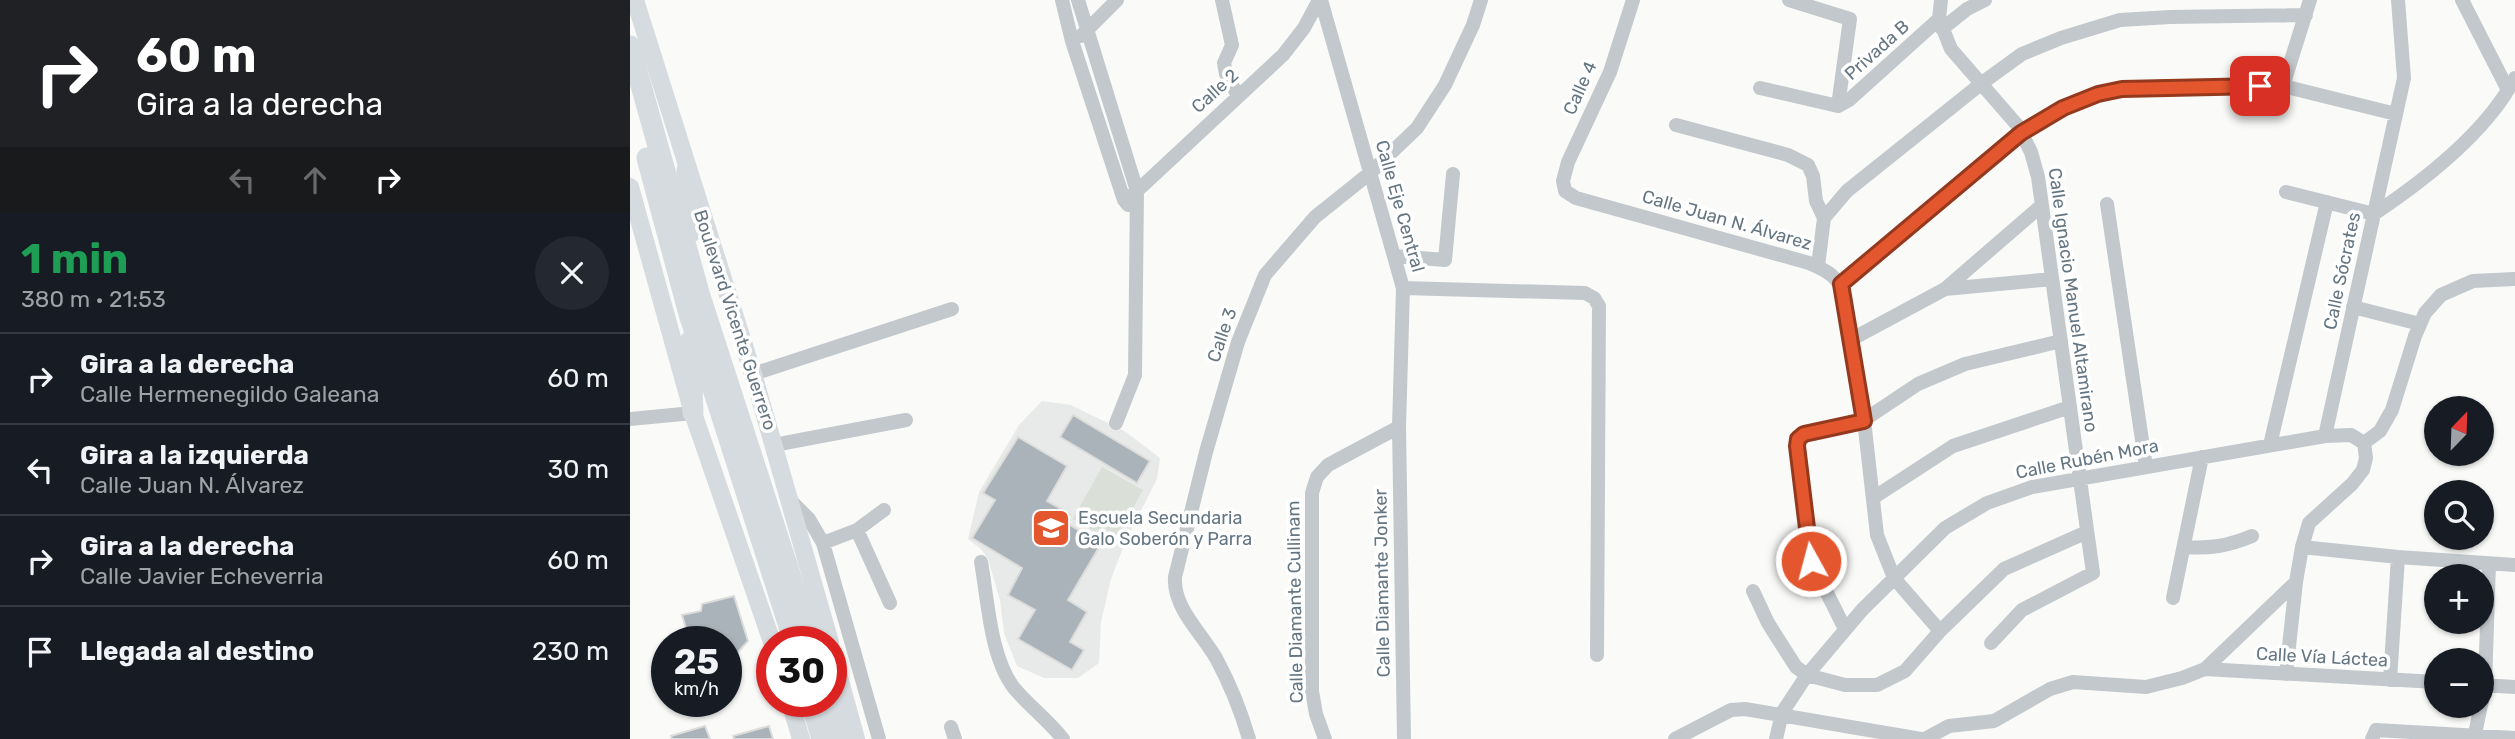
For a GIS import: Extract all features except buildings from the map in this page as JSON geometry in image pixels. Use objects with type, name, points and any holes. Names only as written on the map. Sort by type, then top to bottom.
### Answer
[{"type":"highway","name":"Boulevard Vicente Guerrero","points":[[630,46],[694,305],[806,626]]},
{"type":"highway","name":"Boulevard Vicente Guerrero","points":[[630,99],[789,626]]},
{"type":"highway","points":[[687,170],[694,305],[693,413]]},
{"type":"highway","points":[[815,717],[822,739]]},
{"type":"highway","points":[[834,717],[841,739]]},
{"type":"main road","name":"Boulevard Vicente Guerrero","points":[[635,0],[753,374],[826,626]]},
{"type":"main road","points":[[630,187],[693,413],[767,626]]},
{"type":"main road","points":[[847,706],[856,739]]},
{"type":"main road","points":[[794,717],[801,739]]},
{"type":"street","points":[[1062,0],[1072,41],[1124,200],[1138,216]]},
{"type":"street","points":[[1078,0],[1137,191],[1135,375],[1115,424]]},
{"type":"street","points":[[1072,41],[1087,32],[1117,0]]},
{"type":"street","points":[[1222,0],[1232,45],[1224,63],[1226,74],[1238,96]]},
{"type":"street","name":"Calle 2","points":[[1124,200],[1137,191],[1283,55],[1304,28],[1320,0]]},
{"type":"street","name":"Calle Eje Central","points":[[1320,0],[1403,288],[1399,427]]},
{"type":"street","name":"Calle 3","points":[[1250,739],[1227,679],[1174,591],[1175,577],[1238,342],[1265,275],[1315,217],[1370,173],[1417,128],[1445,85],[1473,26],[1480,0]]},
{"type":"street","name":"Calle 4","points":[[1565,191],[1563,181],[1569,162],[1610,72],[1633,0]]},
{"type":"street","name":"Privada B","points":[[1789,0],[1850,19],[1838,106]]},
{"type":"street","points":[[1941,0],[1941,24]]},
{"type":"street","name":"Privada B","points":[[1838,106],[1849,100],[1941,24],[1985,0]]},
{"type":"street","points":[[2170,17],[2172,0]]},
{"type":"street","points":[[2283,86],[2310,0]]},
{"type":"street","name":"Calle Sócrates","points":[[2325,436],[2404,78],[2398,0]]},
{"type":"street","points":[[2286,192],[2374,214],[2444,163],[2512,84],[2462,0]]},
{"type":"street","points":[[1824,218],[1847,191],[2022,54],[2061,38],[2120,20],[2306,15]]},
{"type":"street","name":"Calle Ignacio Manuel Altamirano","points":[[1941,24],[1951,48],[2021,133],[2031,152],[2038,177],[2093,573],[2022,610],[1991,643]]},
{"type":"street","points":[[1940,631],[1894,578],[1877,535],[1864,421],[1841,284],[2021,133],[2063,108],[2098,94],[2122,89],[2168,86],[2283,86],[2396,114]]},
{"type":"street","points":[[1760,88],[1838,106]]},
{"type":"street","points":[[1676,125],[1788,155],[1808,165],[1813,176],[1816,201],[1824,218],[1818,267]]},
{"type":"street","points":[[1394,256],[1445,260],[1453,174]]},
{"type":"street","name":"Calle Juan N. Álvarez","points":[[1565,191],[1576,198],[1818,267],[1833,275],[1841,284]]},
{"type":"street","points":[[2270,445],[2327,202]]},
{"type":"street","points":[[2107,204],[2146,467]]},
{"type":"street","points":[[1852,339],[1945,289],[2042,205]]},
{"type":"street","points":[[1945,289],[2052,279]]},
{"type":"street","points":[[2286,674],[2296,582],[2309,523],[2352,484],[2363,470],[2366,458],[2364,443],[2380,431],[2392,410],[2425,313],[2441,295],[2473,281],[2515,279]]},
{"type":"street","points":[[1403,288],[1585,293],[1594,298],[1599,306],[1598,655]]},
{"type":"street","points":[[2353,307],[2420,324]]},
{"type":"street","points":[[753,374],[952,309]]},
{"type":"street","points":[[1845,629],[1811,561],[1798,439],[1804,434],[1864,421],[1918,384],[1965,364],[2061,341]]},
{"type":"street","points":[[1873,498],[1953,446],[2070,407]]},
{"type":"street","points":[[630,419],[693,413]]},
{"type":"street","points":[[774,445],[906,420]]},
{"type":"street","name":"Calle Diamante Cullinam","points":[[1325,739],[1316,714],[1312,691],[1312,493],[1317,477],[1328,465],[1399,427]]},
{"type":"street","name":"Calle Diamante Jonker","points":[[1399,427],[1404,739]]},
{"type":"street","name":"Calle Rubén Mora","points":[[1782,713],[1807,676],[1845,629],[1894,578],[1945,528],[1987,503],[2032,487],[2325,436],[2351,435],[2364,443]]},
{"type":"street","points":[[2173,598],[2202,457]]},
{"type":"street","points":[[791,501],[809,519],[823,543],[879,739]]},
{"type":"street","points":[[823,543],[857,530],[884,510]]},
{"type":"street","points":[[857,530],[890,603]]},
{"type":"street","points":[[1754,591],[1775,634],[1796,667],[1807,676],[1845,685],[1877,685],[1905,671],[1940,631],[2004,569],[2087,532]]},
{"type":"street","points":[[2183,547],[2207,549],[2228,546],[2252,536]]},
{"type":"street","points":[[2302,547],[2489,564]]},
{"type":"street","points":[[2390,680],[2398,557]]},
{"type":"street","points":[[981,562],[997,656],[1013,687],[1063,739]]},
{"type":"street","points":[[2494,564],[2515,565]]},
{"type":"street","points":[[1675,739],[1731,710],[1745,709],[1782,713],[1923,739],[1949,726],[1994,721],[2050,689],[2073,682],[2146,687],[2182,678],[2205,669],[2296,582]]},
{"type":"street","name":"Calle Vía Láctea","points":[[2205,669],[2424,681]]},
{"type":"street","points":[[2494,686],[2515,687]]},
{"type":"street","points":[[1776,739],[1782,713]]},
{"type":"street","points":[[2474,737],[2478,718]]},
{"type":"street","points":[[2372,739],[2376,730],[2515,738]]},
{"type":"shaded area","name":"Escuela Secundaria Galo Soberón y Parra","points":[[1042,401],[1071,405],[1126,432],[1160,458],[1157,479],[1126,540],[1111,579],[1101,622],[1099,663],[1078,678],[1044,678],[1017,666],[1004,633],[1000,600],[988,559],[982,550],[968,539],[979,492],[1019,425]]},
{"type":"shaded area","points":[[1102,467],[1143,490],[1114,542],[1073,519]]},
{"type":"place","name":"Escuela Secundaria Galo Soberón y Parra","points":[[1051,528]]},
{"type":"route","points":[[1811,561],[1798,439],[1804,434],[1864,421],[1841,284],[2021,133],[2063,108],[2098,94],[2122,89],[2260,86]]}]
